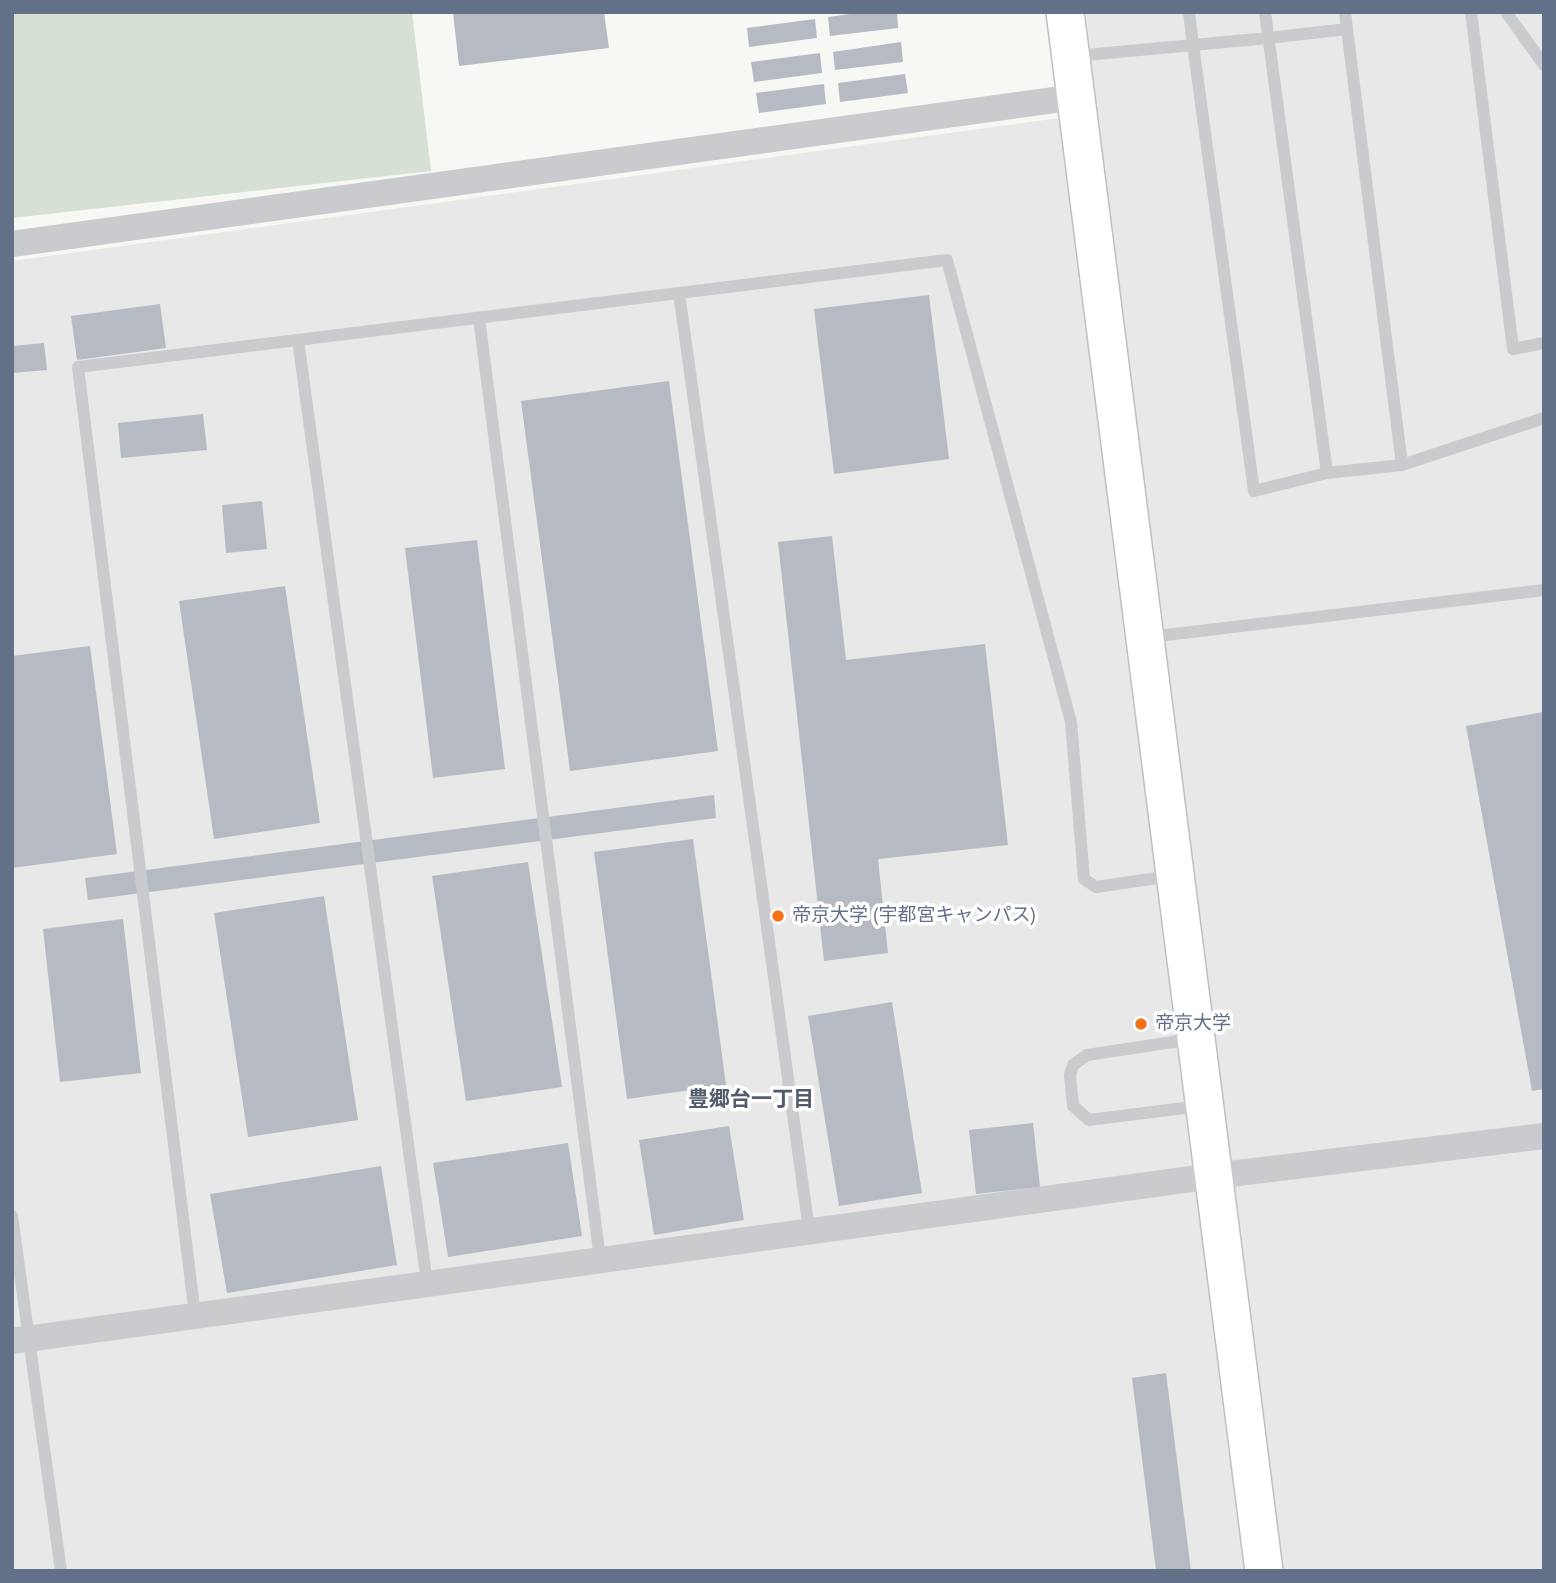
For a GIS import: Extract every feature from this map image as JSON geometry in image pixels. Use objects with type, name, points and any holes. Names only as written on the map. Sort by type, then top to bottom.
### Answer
[{"type":"street","points":[[1065,12],[1264,1571]]},
{"type":"street","points":[[12,244],[1076,97]]},
{"type":"street","points":[[20,1340],[809,1230],[1213,1176],[1544,1136]]},
{"type":"lane","points":[[1189,12],[1254,491],[1327,473],[1402,466],[1544,418]]},
{"type":"lane","points":[[1265,12],[1327,473]]},
{"type":"lane","points":[[1345,12],[1402,466]]},
{"type":"lane","points":[[1471,12],[1513,349],[1544,343]]},
{"type":"lane","points":[[1506,12],[1544,65]]},
{"type":"lane","points":[[1071,57],[1347,29]]},
{"type":"lane","points":[[195,1315],[78,367],[947,260],[1070,722],[1084,879],[1096,887],[1175,875]]},
{"type":"lane","points":[[679,293],[809,1230]]},
{"type":"lane","points":[[479,318],[600,1259]]},
{"type":"lane","points":[[298,340],[427,1283]]},
{"type":"lane","points":[[1145,638],[1544,590]]},
{"type":"lane","points":[[1196,1039],[1080,1058],[1073,1065],[1070,1074],[1073,1107],[1088,1120],[1097,1120],[1204,1105]]},
{"type":"lane","points":[[12,1216],[20,1340],[61,1571]]},
{"type":"shaded area","points":[[12,12],[412,12],[431,171],[12,218]]},
{"type":"shaded area","name":"帝京大学 (宇都宮キャンパス)","points":[[1086,12],[1544,12],[1544,1571],[12,1571],[12,261],[1096,113]]},
{"type":"building","points":[[453,12],[604,12],[609,48],[459,66]]},
{"type":"building","points":[[865,12],[897,12],[898,28],[830,36],[828,17]]},
{"type":"building","points":[[815,19],[817,38],[749,47],[747,28]]},
{"type":"building","points":[[901,42],[903,62],[835,70],[833,52]]},
{"type":"building","points":[[820,53],[822,73],[754,82],[751,62]]},
{"type":"building","points":[[905,74],[908,93],[840,102],[838,83]]},
{"type":"building","points":[[824,84],[826,104],[759,113],[756,93]]},
{"type":"building","points":[[929,295],[949,459],[834,474],[814,309]]},
{"type":"building","points":[[160,304],[166,348],[77,360],[71,316]]},
{"type":"building","points":[[44,343],[47,370],[12,373],[12,346]]},
{"type":"building","points":[[669,381],[718,751],[570,771],[521,401]]},
{"type":"building","points":[[203,414],[207,450],[121,458],[118,423]]},
{"type":"building","points":[[262,501],[267,549],[226,553],[222,505]]},
{"type":"building","points":[[832,536],[846,660],[985,644],[1008,845],[878,859],[888,953],[824,961],[778,542]]},
{"type":"building","points":[[477,540],[505,769],[433,778],[405,548]]},
{"type":"building","points":[[285,586],[320,823],[214,839],[179,601]]},
{"type":"building","points":[[90,646],[117,854],[12,868],[12,656]]},
{"type":"building","points":[[1543,712],[1544,1089],[1532,1091],[1466,726]]},
{"type":"building","points":[[714,795],[716,818],[88,900],[85,878]]},
{"type":"building","points":[[693,839],[726,1085],[627,1099],[594,852]]},
{"type":"building","points":[[528,862],[562,1087],[466,1101],[432,876]]},
{"type":"building","points":[[324,896],[358,1120],[248,1137],[214,913]]},
{"type":"building","points":[[123,919],[141,1073],[60,1082],[43,929]]},
{"type":"building","points":[[892,1002],[922,1193],[839,1206],[808,1016]]},
{"type":"building","points":[[1033,1123],[1040,1187],[976,1194],[969,1130]]},
{"type":"building","points":[[729,1126],[744,1220],[654,1235],[639,1140]]},
{"type":"building","points":[[568,1143],[582,1236],[448,1257],[433,1163]]},
{"type":"building","points":[[381,1166],[397,1265],[227,1293],[210,1194]]},
{"type":"building","points":[[1166,1373],[1191,1571],[1156,1571],[1132,1378]]},
{"type":"place","name":"帝京大学 (宇都宮キャンパス)","points":[[778,916]]},
{"type":"place","name":"帝京大学","points":[[1141,1024]]},
{"type":"district","name":"豊郷台一丁目","points":[[751,1100]]}]
